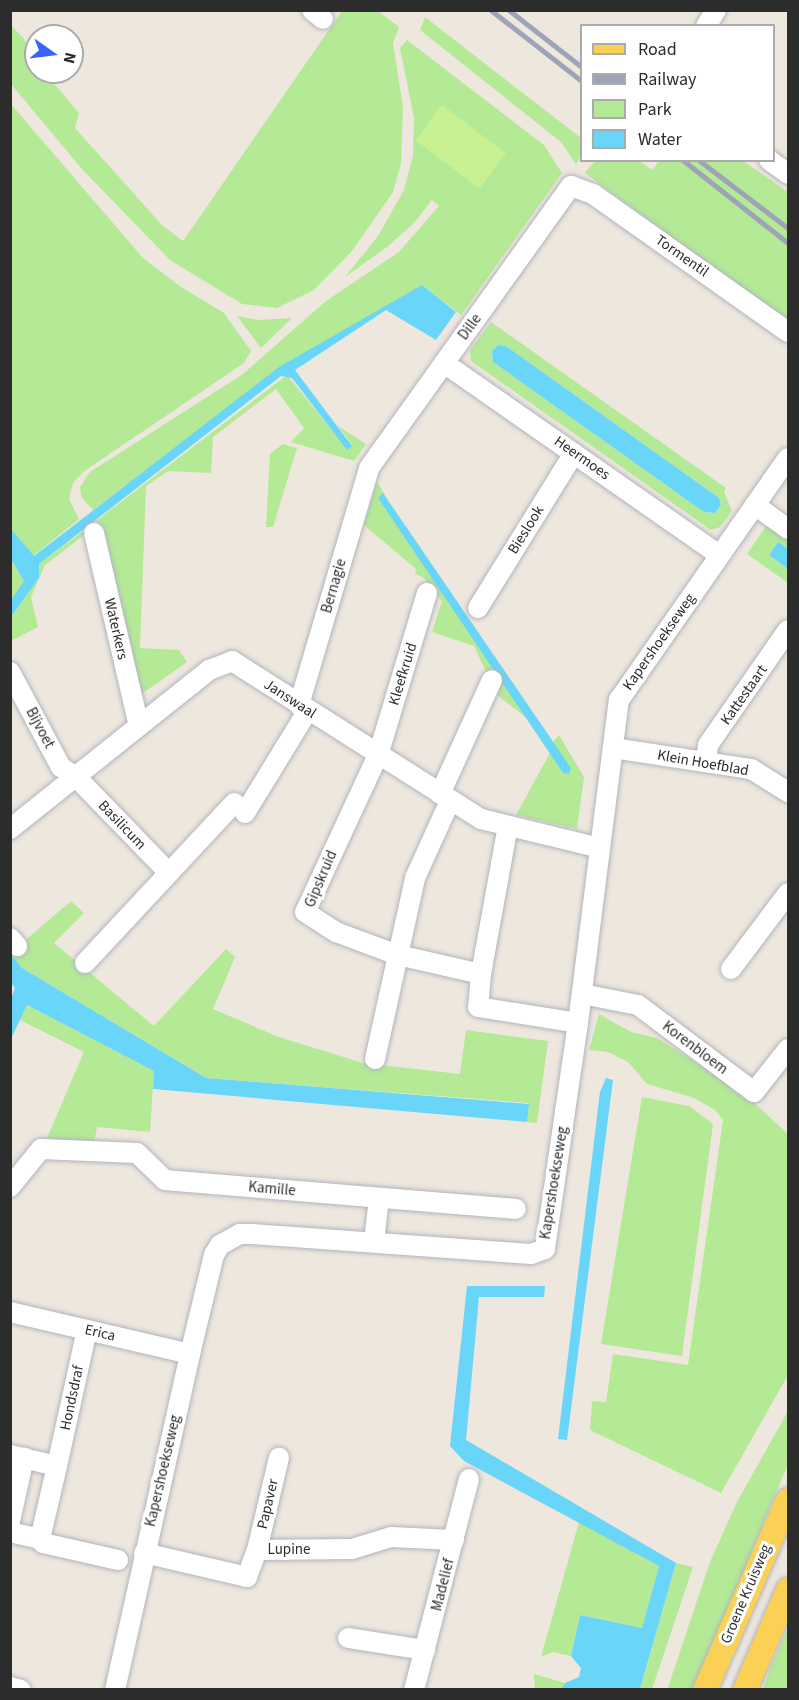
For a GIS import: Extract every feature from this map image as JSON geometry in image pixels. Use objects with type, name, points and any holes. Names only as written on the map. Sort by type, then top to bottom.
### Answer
[{"type":"main road","name":"Groene Kruisweg","points":[[705,1689],[789,1500]]},
{"type":"main road","points":[[745,1689],[789,1590]]},
{"type":"street","points":[[707,24],[716,10]]},
{"type":"street","name":"Tormentil","points":[[572,186],[593,194],[789,332]]},
{"type":"street","name":"Dille","points":[[369,468],[572,186]]},
{"type":"street","name":"Heermoes","points":[[444,363],[719,555]]},
{"type":"street","name":"Bieslook","points":[[478,608],[574,453]]},
{"type":"street","name":"Kapershoekseweg","points":[[115,1689],[144,1553],[214,1255],[229,1238],[252,1234],[531,1254],[544,1249],[582,994],[619,700],[789,458]]},
{"type":"street","name":"Bernagie","points":[[167,871],[240,808],[304,708],[369,468]]},
{"type":"street","points":[[755,505],[789,529]]},
{"type":"street","name":"Waterkers","points":[[94,533],[139,726]]},
{"type":"street","name":"Kleefkruid","points":[[378,755],[427,592]]},
{"type":"street","name":"Kattestaart","points":[[706,762],[708,745],[789,630]]},
{"type":"street","name":"Janswaal","points":[[10,829],[77,778],[209,670],[232,661],[481,819],[600,848]]},
{"type":"street","name":"Bijvoet","points":[[10,672],[61,767],[77,778]]},
{"type":"street","points":[[375,1059],[415,878],[492,680]]},
{"type":"street","name":"Klein Hoefblad","points":[[613,748],[751,769],[789,792]]},
{"type":"street","name":"Gipskruid","points":[[378,755],[305,912],[336,932],[398,955],[482,974]]},
{"type":"street","name":"Basilicum","points":[[77,778],[167,871]]},
{"type":"street","points":[[508,826],[478,1007],[578,1023]]},
{"type":"street","points":[[86,963],[167,871]]},
{"type":"street","points":[[731,969],[789,893]]},
{"type":"street","name":"Korenbloem","points":[[582,994],[638,1005],[754,1092],[789,1049]]},
{"type":"street","name":"Kamille","points":[[10,1187],[41,1149],[137,1153],[165,1180],[516,1209]]},
{"type":"street","points":[[374,1242],[379,1198]]},
{"type":"street","name":"Erica","points":[[10,1312],[190,1354]]},
{"type":"street","name":"Hondsdraf","points":[[40,1539],[87,1330]]},
{"type":"street","points":[[10,1521],[17,1457],[57,1466]]},
{"type":"street","name":"Papaver","points":[[257,1550],[279,1458]]},
{"type":"street","name":"Madelief","points":[[414,1689],[470,1479]]},
{"type":"street","points":[[10,1532],[40,1539],[43,1543],[118,1560]]},
{"type":"street","name":"Lupine","points":[[144,1553],[247,1577],[257,1550],[352,1549],[391,1537],[454,1540]]},
{"type":"street","points":[[348,1638],[425,1650]]},
{"type":"street","points":[[10,1687],[21,1689]]},
{"type":"green space","points":[[342,11],[378,11],[399,27],[393,43],[403,108],[401,164],[393,192],[352,251],[314,290],[277,308],[242,304],[170,260],[82,169],[11,84],[11,25],[24,39],[24,84],[54,84],[79,113],[75,128],[162,225],[183,241]]},
{"type":"green space","points":[[425,17],[580,137],[580,158],[576,164],[561,142],[420,30]]},
{"type":"green space","points":[[407,40],[544,145],[562,173],[461,315],[422,285],[226,409],[93,510],[81,497],[80,487],[90,472],[243,374],[326,301],[399,252],[439,206],[432,200],[414,223],[387,247],[345,277],[378,236],[404,190],[413,156],[414,118],[400,48]]},
{"type":"green space","points":[[10,103],[143,258],[181,287],[224,313],[251,351],[244,363],[83,472],[73,483],[69,499],[79,519],[33,556],[11,529]]},
{"type":"green space","points":[[442,105],[506,153],[479,188],[416,140]]},
{"type":"green space","points":[[594,162],[640,162],[652,170],[658,162],[744,162],[788,192],[788,323],[585,173]]},
{"type":"green space","points":[[237,316],[258,320],[292,318],[261,348]]},
{"type":"green space","points":[[491,322],[726,488],[724,492],[732,511],[720,527],[711,530],[471,361],[470,350]],"holes":[[[498,345],[506,346],[719,498],[721,505],[715,513],[704,512],[493,362],[492,351]]]},
{"type":"green space","points":[[287,375],[347,449],[352,445],[338,426],[366,444],[354,461],[291,442],[304,428],[276,389],[213,437],[211,473],[168,471],[146,486],[140,648],[179,650],[187,662],[140,695],[96,521]]},
{"type":"green space","points":[[283,444],[297,448],[273,527],[266,527],[270,454]]},
{"type":"green space","points":[[377,482],[385,495],[379,498],[527,718],[497,695],[474,646],[432,632],[442,601],[424,578],[415,574],[416,569],[364,525]]},
{"type":"green space","points":[[769,522],[788,536],[788,549],[778,542],[769,555],[788,569],[788,583],[747,554]]},
{"type":"green space","points":[[86,529],[88,532],[45,565],[31,597],[38,627],[11,641],[11,617],[39,578],[39,564]]},
{"type":"green space","points":[[11,559],[24,581],[11,600]]},
{"type":"green space","points":[[559,735],[584,777],[577,829],[516,815],[550,753],[563,773],[571,768],[552,743]]},
{"type":"green space","points":[[71,901],[84,913],[54,943],[154,1026],[226,949],[235,957],[213,1009],[279,1037],[363,1063],[460,1074],[466,1030],[548,1041],[537,1123],[527,1122],[529,1103],[206,1078],[22,968],[11,955],[10,946],[14,950]]},
{"type":"green space","points":[[27,1005],[154,1071],[150,1132],[97,1127],[94,1143],[47,1138],[84,1052],[20,1020]]},
{"type":"green space","points":[[599,1014],[631,1032],[657,1038],[742,1092],[788,1134],[788,1375],[721,1493],[590,1430],[592,1401],[606,1402],[613,1354],[688,1365],[723,1120],[715,1110],[694,1098],[647,1084],[628,1062],[608,1052],[589,1050]]},
{"type":"green space","points":[[642,1097],[689,1106],[713,1124],[682,1356],[601,1344]]},
{"type":"green space","points":[[788,1411],[788,1464],[694,1689],[667,1690],[710,1562],[737,1502]]},
{"type":"green space","points":[[579,1522],[659,1566],[642,1628],[580,1615],[571,1656],[553,1652],[541,1657]]},
{"type":"green space","points":[[676,1563],[693,1567],[652,1689],[640,1690]]},
{"type":"green space","points":[[788,1627],[788,1689],[763,1689],[770,1669]]},
{"type":"green space","points":[[534,1674],[565,1683],[561,1689],[535,1689]]},
{"type":"water","points":[[422,285],[456,312],[436,340],[386,310],[295,370],[352,446],[347,450],[292,378],[281,376],[39,564],[39,578],[11,617],[11,600],[24,581],[11,559],[11,529],[34,556],[279,367]]},
{"type":"water","points":[[498,345],[506,346],[719,498],[721,505],[715,513],[704,512],[493,362],[492,351]]},
{"type":"water","points":[[383,493],[571,768],[569,774],[563,773],[378,498]]},
{"type":"water","points":[[778,542],[788,549],[788,569],[769,555]]},
{"type":"water","points":[[11,955],[22,968],[206,1078],[529,1104],[527,1122],[153,1089],[154,1071],[27,1005],[11,1039],[11,999],[15,988],[11,983]]},
{"type":"water","points":[[606,1078],[613,1080],[567,1440],[558,1439],[600,1092]]},
{"type":"water","points":[[467,1286],[545,1286],[544,1297],[479,1297],[466,1440],[676,1563],[640,1689],[561,1689],[565,1683],[579,1677],[581,1668],[571,1656],[580,1615],[642,1628],[659,1566],[464,1461],[450,1446]]},
{"type":"railway","points":[[491,10],[580,79]]},
{"type":"railway","points":[[509,10],[580,65]]},
{"type":"railway","points":[[686,162],[788,243]]},
{"type":"railway","points":[[702,162],[788,228]]}]
